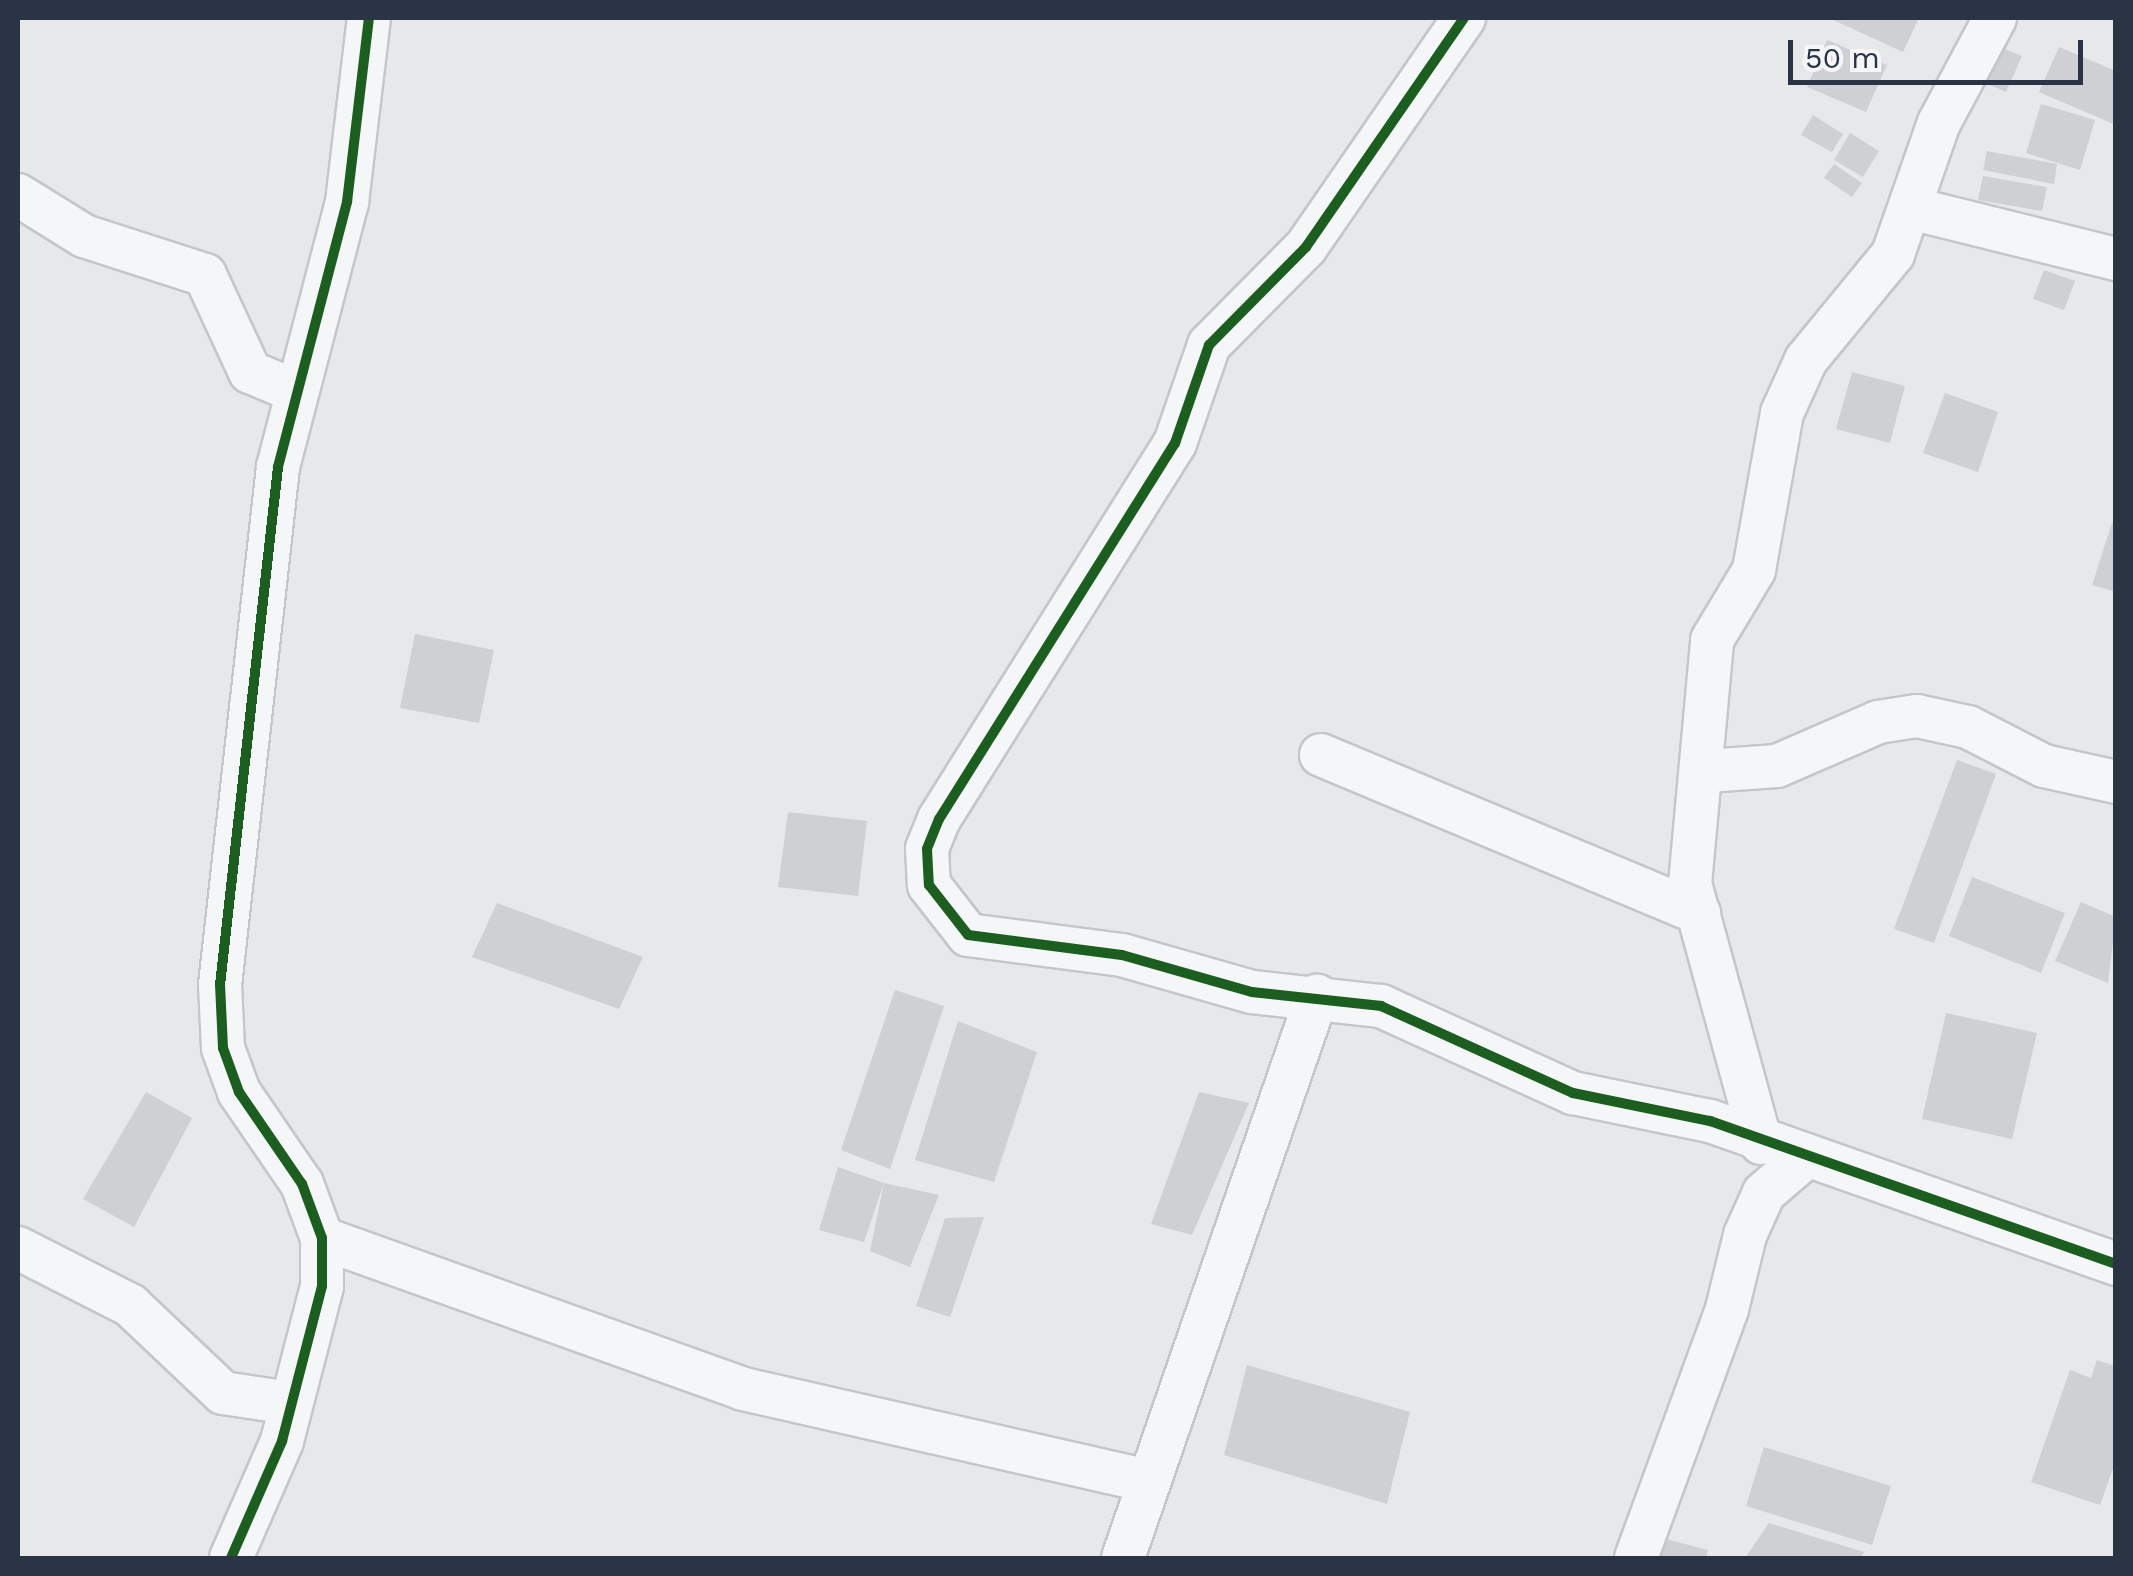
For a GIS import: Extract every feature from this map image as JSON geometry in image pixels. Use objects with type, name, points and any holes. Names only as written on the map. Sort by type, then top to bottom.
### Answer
[{"type":"street","points":[[231,1558],[290,1403],[322,1286],[322,1238],[302,1184],[240,1092],[223,1048],[220,984],[293,390],[347,202],[368,18]]},
{"type":"street","points":[[1464,18],[1306,247],[1208,345],[1175,443],[927,849],[929,885],[968,935],[1122,956],[1252,992],[1317,996],[1381,1006],[1573,1093],[1710,1121],[1761,1143],[2116,1264]]},
{"type":"street","points":[[1761,1143],[1699,913],[1692,834],[1707,771],[1712,640],[1754,570],[1782,412],[1806,360],[1894,254],[1914,209],[1939,123],[1995,18]]},
{"type":"street","points":[[18,195],[84,236],[205,275],[250,372],[293,390]]},
{"type":"street","points":[[1914,209],[2116,259]]},
{"type":"street","points":[[1707,771],[1778,766],[1878,722],[1917,716],[1968,727],[2044,766],[2116,782]]},
{"type":"street","points":[[1320,755],[1699,913]]},
{"type":"street","points":[[1122,1558],[1317,996]]},
{"type":"street","points":[[1636,1558],[1745,1235],[1764,1193],[1807,1156]]},
{"type":"street","points":[[322,1238],[744,1389],[1149,1481]]},
{"type":"street","points":[[18,1248],[130,1305],[223,1393],[290,1403]]},
{"type":"building","points":[[1829,18],[1919,18],[1903,52]]},
{"type":"building","points":[[1827,40],[1887,65],[1866,112],[1807,87]]},
{"type":"building","points":[[1995,45],[2022,56],[2006,92],[1980,81]]},
{"type":"building","points":[[2059,47],[2116,71],[2116,125],[2039,92]]},
{"type":"building","points":[[2041,104],[2095,120],[2080,170],[2026,153]]},
{"type":"building","points":[[1813,115],[1843,134],[1832,152],[1801,135]]},
{"type":"building","points":[[1850,133],[1879,151],[1863,177],[1834,160]]},
{"type":"building","points":[[1987,151],[2057,164],[2054,184],[1983,170]]},
{"type":"building","points":[[1834,164],[1862,183],[1852,197],[1824,178]]},
{"type":"building","points":[[1983,176],[2047,187],[2042,211],[1978,200]]},
{"type":"building","points":[[2044,270],[2075,281],[2064,310],[2033,299]]},
{"type":"building","points":[[1852,372],[1905,386],[1890,443],[1836,429]]},
{"type":"building","points":[[1945,393],[1998,412],[1978,472],[1923,453]]},
{"type":"building","points":[[2112,523],[2116,524],[2116,592],[2092,585]]},
{"type":"building","points":[[415,634],[494,650],[479,723],[400,708]]},
{"type":"building","points":[[1957,760],[1996,774],[1934,943],[1894,929]]},
{"type":"building","points":[[788,812],[867,821],[858,896],[778,887]]},
{"type":"building","points":[[1972,877],[2065,913],[2041,973],[1949,936]]},
{"type":"building","points":[[2081,902],[2116,917],[2108,983],[2055,961]]},
{"type":"building","points":[[497,903],[643,957],[619,1009],[472,957]]},
{"type":"building","points":[[895,990],[944,1006],[890,1169],[841,1150]]},
{"type":"building","points":[[1946,1013],[2037,1033],[2012,1139],[1922,1119]]},
{"type":"building","points":[[958,1021],[1037,1052],[994,1182],[915,1160]]},
{"type":"building","points":[[146,1092],[192,1118],[134,1227],[83,1199]]},
{"type":"building","points":[[1199,1092],[1249,1103],[1192,1235],[1151,1224]]},
{"type":"building","points":[[838,1167],[884,1183],[864,1242],[819,1230]]},
{"type":"building","points":[[884,1183],[939,1195],[910,1267],[870,1251]]},
{"type":"building","points":[[984,1217],[950,1317],[916,1306],[945,1218]]},
{"type":"building","points":[[2097,1360],[2116,1366],[2116,1460],[2100,1505],[2031,1482],[2070,1370],[2091,1378]]},
{"type":"building","points":[[1247,1365],[1410,1412],[1387,1504],[1224,1455]]},
{"type":"building","points":[[1764,1447],[1891,1486],[1872,1545],[1746,1506]]},
{"type":"building","points":[[1769,1523],[1864,1552],[1861,1558],[1745,1558]]},
{"type":"building","points":[[1666,1539],[1708,1550],[1706,1558],[1661,1558]]},
{"type":"cycle path","points":[[231,1558],[282,1441],[322,1286],[322,1238],[302,1184],[239,1092],[223,1048],[220,985],[278,467],[347,202],[369,18]]},
{"type":"cycle path","points":[[1464,18],[1306,247],[1209,345],[1175,443],[939,819],[927,849],[929,885],[968,935],[1122,955],[1252,992],[1381,1006],[1573,1093],[1710,1121],[2116,1264]]}]
